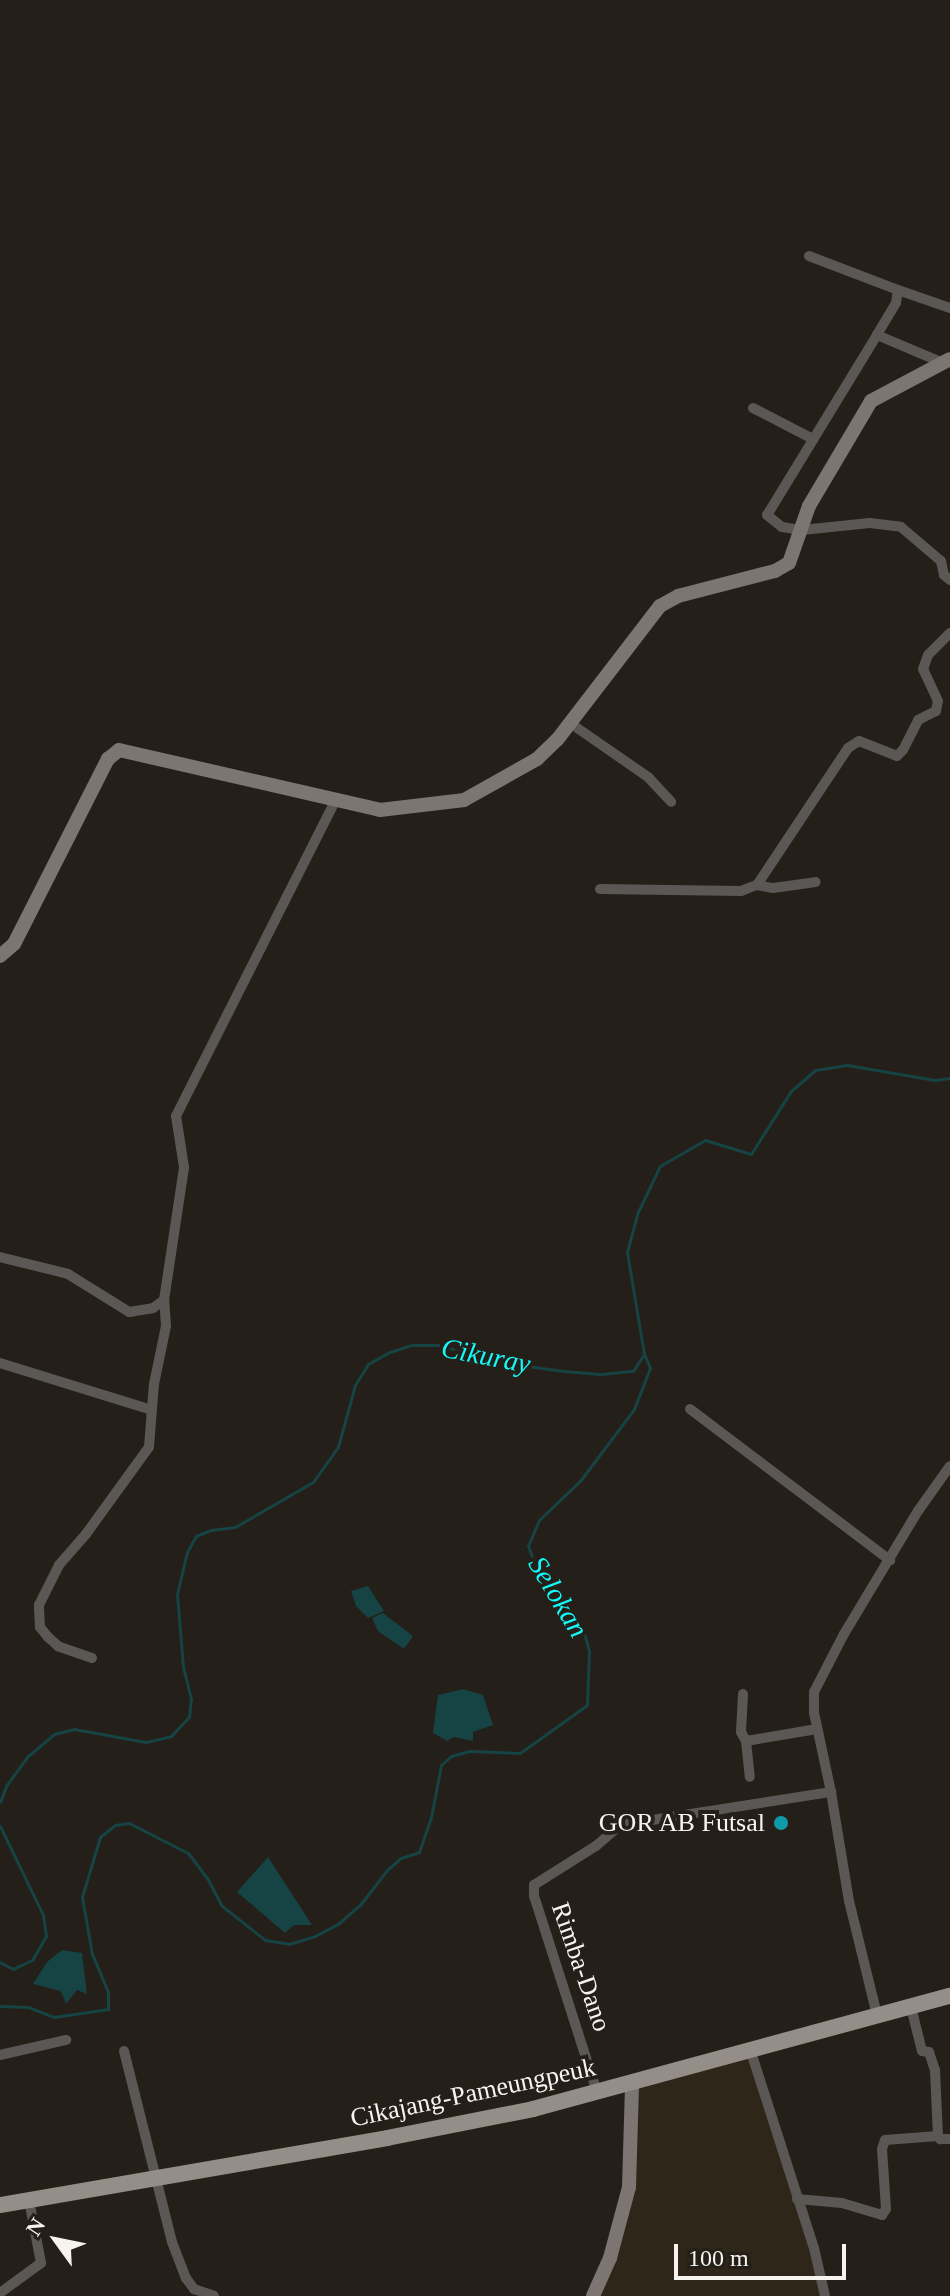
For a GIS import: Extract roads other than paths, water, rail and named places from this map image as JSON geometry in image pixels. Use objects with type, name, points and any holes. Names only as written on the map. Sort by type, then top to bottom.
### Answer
[{"type":"main road","name":"Cikajang-Pameungpeuk","points":[[0,2205],[387,2138],[597,2092],[950,1996]]},
{"type":"street","points":[[809,256],[950,308]]},
{"type":"street","points":[[898,290],[896,303],[767,511],[768,518],[782,527],[802,530],[875,522],[901,527],[941,561],[944,575],[950,580]]},
{"type":"street","points":[[877,335],[945,360]]},
{"type":"street","points":[[0,956],[14,944],[108,759],[119,750],[335,801],[388,810],[464,800],[544,754],[660,606],[678,596],[782,568],[793,556],[809,506],[871,401],[945,360]]},
{"type":"street","points":[[753,408],[813,439]]},
{"type":"street","points":[[947,636],[950,651]]},
{"type":"street","points":[[757,885],[848,748],[859,741],[897,756],[918,720],[936,711],[938,701],[923,669],[926,658],[947,636]]},
{"type":"street","points":[[570,723],[648,777],[671,802]]},
{"type":"street","points":[[92,1658],[58,1646],[48,1637],[40,1627],[39,1605],[59,1565],[144,1457],[150,1442],[166,1326],[164,1300],[184,1160],[175,1128],[176,1116],[335,801]]},
{"type":"street","points":[[600,889],[741,891],[757,885],[773,888],[816,882]]},
{"type":"street","points":[[0,1257],[68,1274],[129,1312],[153,1308],[164,1300]]},
{"type":"street","points":[[0,1363],[152,1410]]},
{"type":"street","points":[[690,1409],[890,1560]]},
{"type":"street","points":[[877,2015],[849,1901],[817,1729],[814,1692],[844,1634],[918,1511],[950,1466]]},
{"type":"street","points":[[743,1694],[741,1732],[746,1741],[750,1777]]},
{"type":"street","points":[[746,1741],[817,1729]]},
{"type":"street","name":"Rimba-Dano","points":[[597,2092],[534,1896],[534,1885],[596,1846],[620,1825],[831,1792]]},
{"type":"street","points":[[911,2007],[922,2051],[929,2052],[935,2070],[938,2136],[942,2140],[950,2139]]},
{"type":"street","points":[[0,2055],[66,2040]]},
{"type":"street","points":[[124,2051],[172,2242],[186,2278],[194,2289],[214,2296]]},
{"type":"street","points":[[751,2052],[825,2296]]},
{"type":"street","points":[[593,2296],[610,2258],[629,2187],[632,2083]]},
{"type":"street","points":[[797,2199],[842,2203],[882,2215],[886,2209],[882,2149],[885,2140],[938,2136]]},
{"type":"street","points":[[0,2293],[41,2263],[29,2200]]},
{"type":"water","points":[[368,1586],[384,1611],[368,1618],[356,1606],[351,1591]]},
{"type":"water","points":[[383,1613],[413,1636],[404,1649],[378,1631],[372,1618]]},
{"type":"water","points":[[463,1689],[483,1695],[493,1725],[473,1732],[473,1741],[454,1737],[447,1741],[433,1733],[438,1695]]},
{"type":"water","points":[[268,1857],[312,1925],[294,1925],[285,1933],[237,1892]]},
{"type":"water","points":[[62,1950],[82,1953],[87,1994],[77,1990],[66,2004],[61,1991],[33,1984],[47,1962]]},
{"type":"waterway","name":"Cikuray","points":[[0,1802],[6,1786],[28,1756],[54,1734],[74,1729],[146,1742],[171,1736],[189,1717],[191,1699],[183,1667],[177,1594],[187,1552],[196,1536],[211,1530],[235,1527],[313,1482],[338,1447],[355,1385],[368,1364],[412,1345],[437,1345],[512,1364],[564,1371],[602,1374],[633,1371],[644,1354],[627,1252],[637,1214],[660,1166],[705,1140],[751,1154],[791,1091],[815,1070],[847,1065],[935,1080],[950,1078]]},
{"type":"waterway","name":"Selokan","points":[[0,2006],[28,2007],[54,2017],[108,2009],[108,1992],[92,1954],[82,1897],[100,1837],[115,1825],[129,1823],[188,1853],[207,1878],[222,1906],[265,1940],[289,1944],[315,1936],[339,1923],[360,1905],[387,1870],[401,1858],[419,1852],[431,1817],[441,1765],[451,1756],[470,1751],[520,1753],[587,1705],[589,1651],[583,1628],[535,1565],[528,1546],[539,1520],[580,1481],[634,1409],[650,1368],[644,1354]]},
{"type":"waterway","name":"Cikuray","points":[[0,1826],[43,1915],[46,1936],[32,1960],[13,1969],[0,1962]]},
{"type":"place","name":"GOR AB Futsal","points":[[781,1823]]}]
